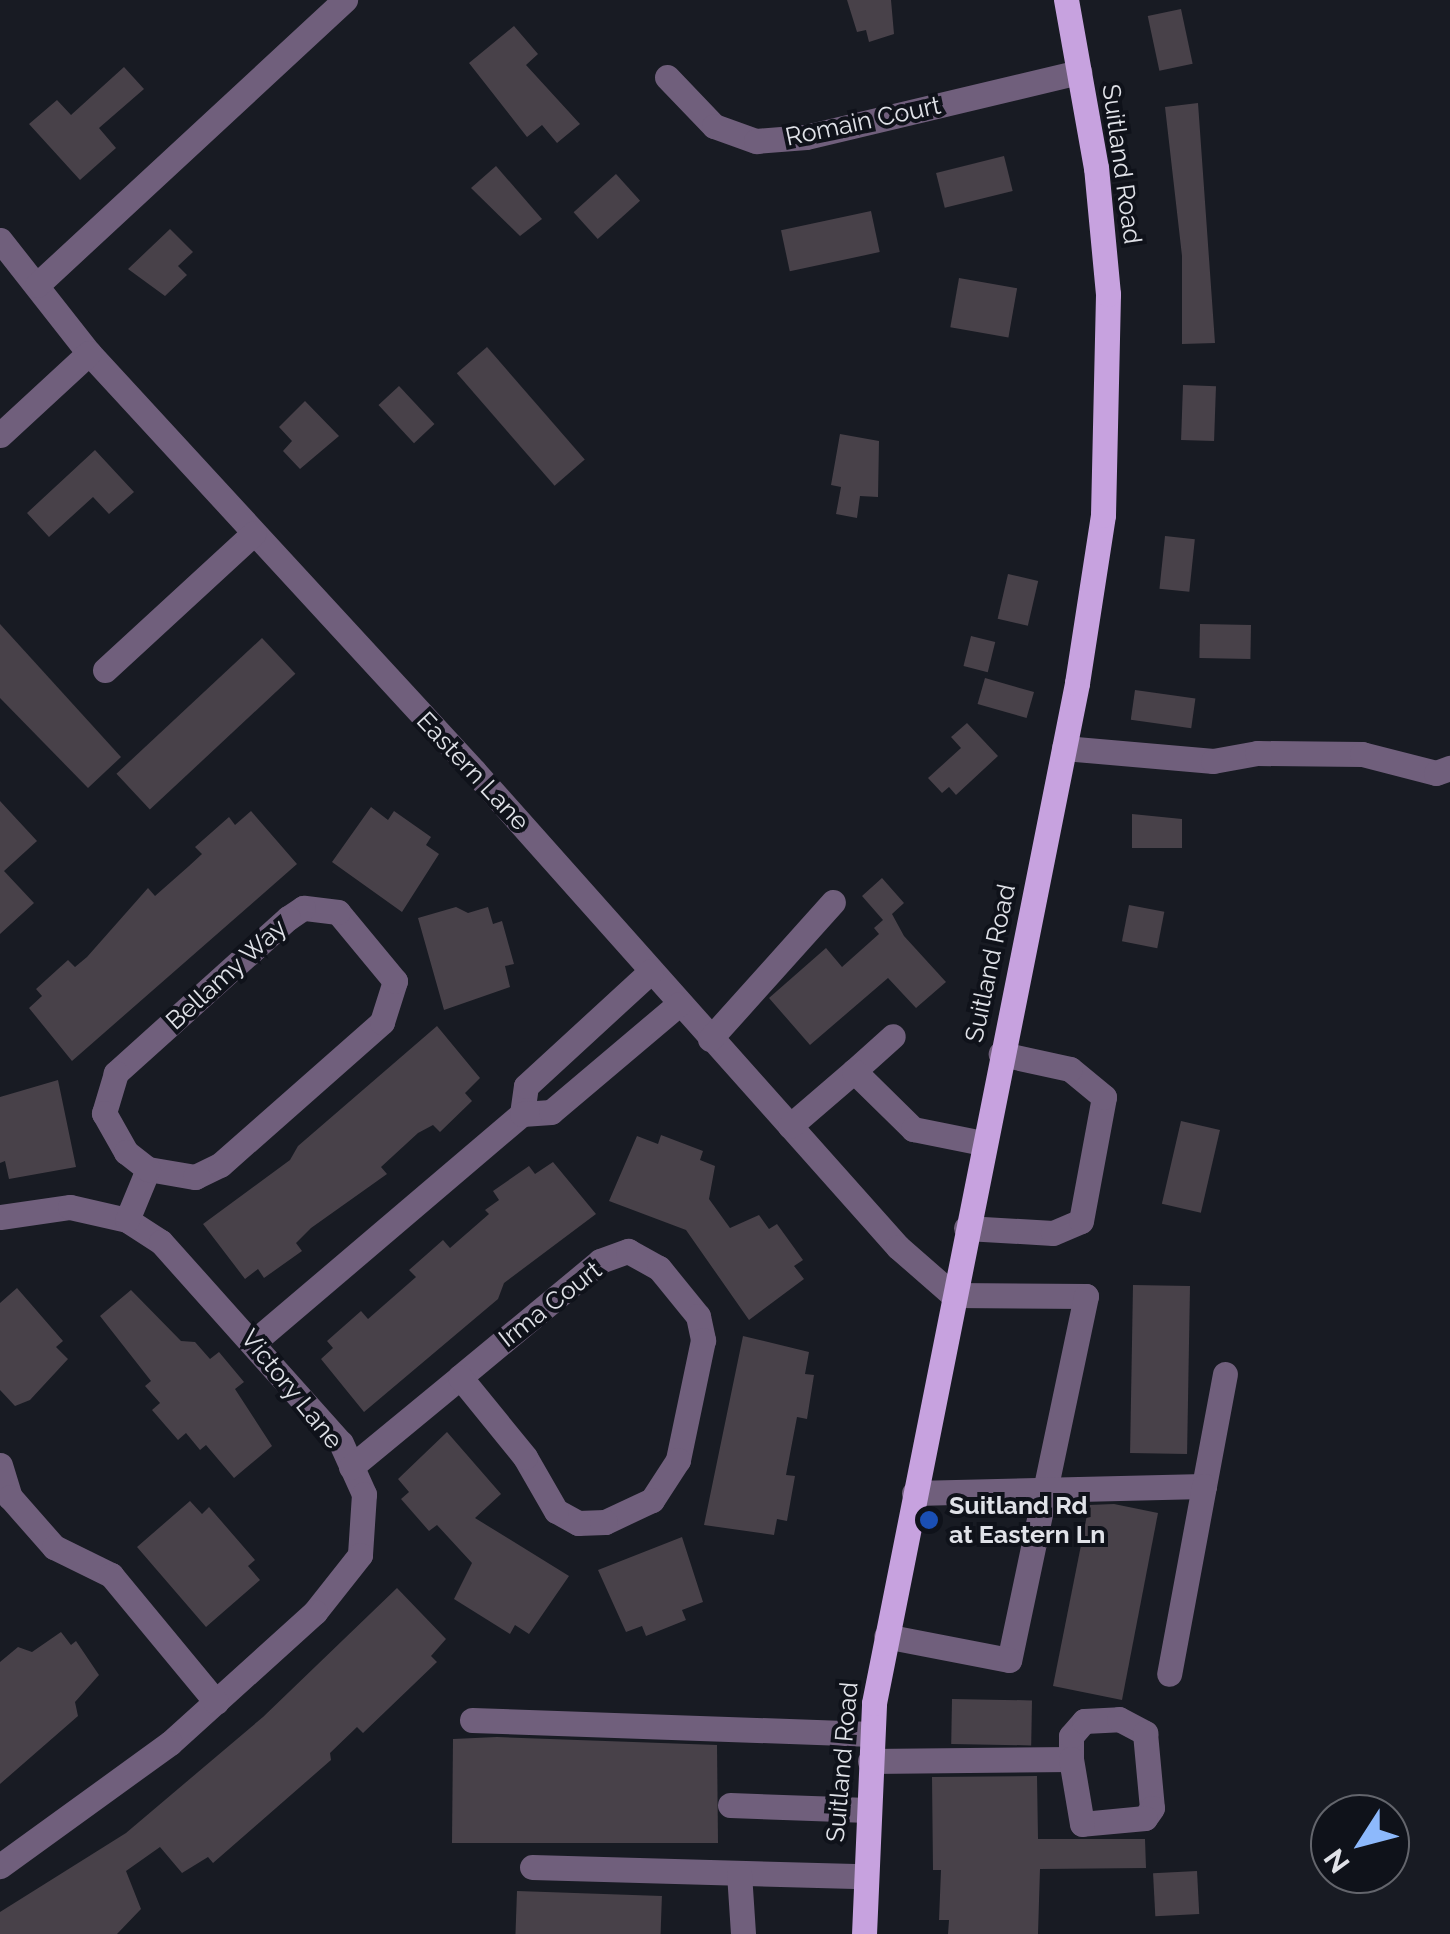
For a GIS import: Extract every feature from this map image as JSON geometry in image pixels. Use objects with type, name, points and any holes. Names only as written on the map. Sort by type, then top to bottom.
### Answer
[{"type":"main road","name":"Suitland Road","points":[[864,1934],[870,1760],[886,1636],[1064,748],[1103,515],[1108,294],[1066,0]]},
{"type":"street","points":[[37,285],[346,0]]},
{"type":"street","name":"Romain Court","points":[[667,77],[714,126],[756,141],[806,137],[1079,72]]},
{"type":"street","name":"Eastern Lane","points":[[0,240],[90,353],[898,1247],[953,1295]]},
{"type":"street","points":[[0,436],[90,353]]},
{"type":"street","points":[[105,670],[254,533]]},
{"type":"street","points":[[1064,748],[1213,761],[1257,753],[1362,754],[1436,773],[1450,768]]},
{"type":"street","points":[[710,1038],[833,902]]},
{"type":"street","name":"Bellamy Way","points":[[303,908],[338,912],[395,981],[382,1022],[220,1164],[195,1177],[148,1169],[126,1152],[104,1113],[116,1074],[288,918],[303,908]]},
{"type":"street","points":[[522,1114],[526,1086],[651,971]]},
{"type":"street","points":[[255,1341],[522,1114],[551,1112],[679,1004]]},
{"type":"street","points":[[790,1126],[893,1036]]},
{"type":"street","points":[[966,1228],[1053,1233],[1081,1221],[1104,1096],[1070,1069],[1002,1054]]},
{"type":"street","points":[[854,1071],[913,1129],[983,1143]]},
{"type":"street","points":[[127,1220],[148,1169]]},
{"type":"street","name":"Victory Lane","points":[[0,1217],[70,1207],[127,1220],[188,1266],[341,1443],[364,1494],[360,1555],[315,1612],[170,1743],[0,1866]]},
{"type":"street","name":"Irma Court","points":[[352,1467],[460,1377],[600,1261],[628,1252],[659,1268],[698,1316],[703,1340],[678,1460],[652,1500],[605,1522],[578,1524],[556,1511],[525,1457],[460,1377]]},
{"type":"street","points":[[886,1636],[1009,1660],[1086,1296],[953,1295]]},
{"type":"street","points":[[1170,1674],[1226,1374]]},
{"type":"street","points":[[0,1465],[10,1496],[54,1547],[111,1575],[216,1702]]},
{"type":"street","points":[[914,1494],[1048,1487],[1204,1486]]},
{"type":"street","points":[[472,1720],[872,1734]]},
{"type":"street","points":[[1084,1720],[1136,1722],[1146,1733],[1152,1808],[1134,1824],[1082,1824],[1071,1758],[1072,1736],[1084,1720]]},
{"type":"street","points":[[870,1760],[1071,1758]]},
{"type":"street","points":[[730,1804],[868,1810]]},
{"type":"street","points":[[532,1867],[864,1876]]},
{"type":"street","points":[[739,1873],[743,1934]]},
{"type":"building","points":[[847,0],[891,0],[894,34],[869,42],[866,30],[857,32]]},
{"type":"building","points":[[1181,9],[1193,64],[1159,71],[1148,16]]},
{"type":"building","points":[[514,26],[538,54],[526,65],[580,124],[557,143],[542,125],[527,137],[469,63]]},
{"type":"building","points":[[124,67],[144,89],[99,128],[116,148],[80,180],[29,124],[57,100],[71,115]]},
{"type":"building","points":[[1198,103],[1215,343],[1182,344],[1182,256],[1165,107]]},
{"type":"building","points":[[1004,156],[1013,191],[945,208],[936,173]]},
{"type":"building","points":[[496,166],[542,219],[520,236],[471,188]]},
{"type":"building","points":[[616,174],[640,201],[598,239],[574,212]]},
{"type":"building","points":[[871,211],[880,252],[790,271],[781,230]]},
{"type":"building","points":[[170,229],[193,252],[178,266],[187,275],[165,296],[128,269]]},
{"type":"building","points":[[959,278],[1017,288],[1008,337],[950,327]]},
{"type":"building","points":[[487,347],[585,459],[555,486],[457,373]]},
{"type":"building","points":[[1183,385],[1216,386],[1214,441],[1181,440]]},
{"type":"building","points":[[399,386],[434,424],[414,443],[379,405]]},
{"type":"building","points":[[305,401],[339,436],[300,469],[283,451],[292,441],[279,427]]},
{"type":"building","points":[[840,434],[879,441],[878,497],[860,496],[857,518],[836,514],[841,487],[831,485]]},
{"type":"building","points":[[95,450],[134,492],[109,514],[93,497],[49,537],[27,513]]},
{"type":"building","points":[[1165,536],[1195,539],[1189,592],[1159,589]]},
{"type":"building","points":[[1008,574],[1038,581],[1028,626],[998,619]]},
{"type":"building","points":[[0,624],[121,757],[88,788],[0,698]]},
{"type":"building","points":[[1200,624],[1251,625],[1250,659],[1199,658]]},
{"type":"building","points":[[971,636],[995,642],[988,672],[964,666]]},
{"type":"building","points":[[262,638],[295,674],[150,810],[116,774]]},
{"type":"building","points":[[985,678],[1034,692],[1027,718],[978,704]]},
{"type":"building","points":[[1135,690],[1195,698],[1191,728],[1131,720]]},
{"type":"building","points":[[967,723],[998,756],[956,795],[949,787],[942,793],[928,778],[961,748],[951,737]]},
{"type":"building","points":[[0,801],[37,841],[4,871],[34,903],[0,934]]},
{"type":"building","points":[[371,807],[388,820],[394,811],[431,837],[426,845],[439,854],[402,912],[332,862]]},
{"type":"building","points":[[251,811],[297,864],[72,1061],[29,1008],[42,996],[36,989],[68,960],[75,967],[87,957],[148,888],[155,896],[202,854],[195,847],[229,817],[235,825]]},
{"type":"building","points":[[1132,814],[1182,819],[1182,848],[1132,848]]},
{"type":"building","points":[[882,878],[904,903],[892,914],[904,936],[946,982],[916,1008],[888,978],[810,1045],[769,998],[826,948],[842,967],[879,934],[874,928],[883,920],[862,896]]},
{"type":"building","points":[[1129,905],[1164,912],[1157,948],[1122,941]]},
{"type":"building","points":[[456,907],[468,913],[488,907],[493,924],[502,921],[514,964],[505,966],[510,987],[444,1010],[418,918]]},
{"type":"building","points":[[437,1026],[480,1078],[465,1093],[472,1101],[440,1132],[433,1125],[418,1133],[381,1167],[387,1174],[296,1243],[302,1251],[264,1278],[258,1269],[245,1279],[203,1224],[290,1160],[298,1146]]},
{"type":"building","points":[[58,1080],[76,1167],[9,1179],[5,1161],[0,1163],[0,1097]]},
{"type":"building","points":[[1181,1121],[1220,1130],[1201,1213],[1162,1204]]},
{"type":"building","points":[[661,1135],[703,1151],[700,1160],[715,1166],[709,1199],[730,1228],[759,1215],[769,1229],[777,1224],[803,1260],[794,1266],[804,1279],[749,1320],[686,1230],[609,1201],[637,1136],[658,1144]]},
{"type":"building","points":[[553,1162],[596,1214],[504,1283],[498,1299],[364,1412],[321,1359],[333,1348],[327,1341],[361,1311],[368,1319],[416,1277],[409,1270],[443,1240],[450,1248],[489,1214],[485,1210],[499,1200],[493,1191],[529,1166],[535,1174]]},
{"type":"building","points":[[1133,1285],[1190,1286],[1187,1454],[1130,1453]]},
{"type":"building","points":[[17,1288],[63,1341],[56,1347],[68,1359],[30,1400],[15,1406],[0,1390],[0,1303]]},
{"type":"building","points":[[131,1290],[181,1341],[195,1342],[210,1359],[219,1352],[244,1382],[235,1389],[272,1446],[234,1478],[206,1445],[200,1450],[186,1433],[178,1440],[152,1410],[160,1403],[145,1386],[151,1381],[100,1316]]},
{"type":"building","points":[[743,1336],[809,1352],[805,1374],[814,1375],[807,1419],[797,1417],[786,1475],[795,1476],[787,1521],[777,1519],[774,1535],[704,1525]]},
{"type":"building","points":[[447,1432],[501,1494],[475,1518],[569,1576],[529,1634],[515,1625],[510,1634],[454,1599],[472,1563],[437,1525],[429,1531],[401,1499],[409,1492],[398,1479]]},
{"type":"building","points":[[190,1501],[202,1514],[209,1507],[255,1560],[248,1566],[260,1580],[206,1627],[137,1547]]},
{"type":"building","points":[[1114,1504],[1158,1513],[1122,1700],[1053,1686],[1089,1505]]},
{"type":"building","points":[[682,1537],[703,1602],[682,1610],[686,1620],[646,1636],[642,1626],[626,1632],[598,1570]]},
{"type":"building","points":[[397,1588],[446,1639],[431,1656],[437,1662],[363,1733],[357,1727],[330,1753],[331,1760],[213,1863],[208,1857],[182,1873],[160,1847],[126,1871],[141,1909],[117,1934],[0,1934],[0,1912],[126,1833],[263,1717]]},
{"type":"building","points":[[61,1632],[71,1645],[76,1641],[99,1675],[75,1702],[78,1716],[0,1784],[0,1662],[18,1647],[32,1652]]},
{"type":"building","points":[[952,1699],[1032,1700],[1031,1745],[951,1744]]},
{"type":"building","points":[[453,1739],[717,1745],[718,1843],[452,1843]]},
{"type":"building","points":[[1037,1776],[1038,1839],[1145,1839],[1146,1868],[1040,1869],[1038,1934],[948,1934],[949,1920],[939,1920],[941,1870],[933,1870],[932,1777]]},
{"type":"building","points":[[1197,1871],[1199,1914],[1155,1916],[1153,1873]]},
{"type":"building","points":[[517,1891],[662,1896],[661,1934],[515,1934]]},
{"type":"place","name":"Suitland Rd at Eastern Ln","points":[[929,1520]]}]
